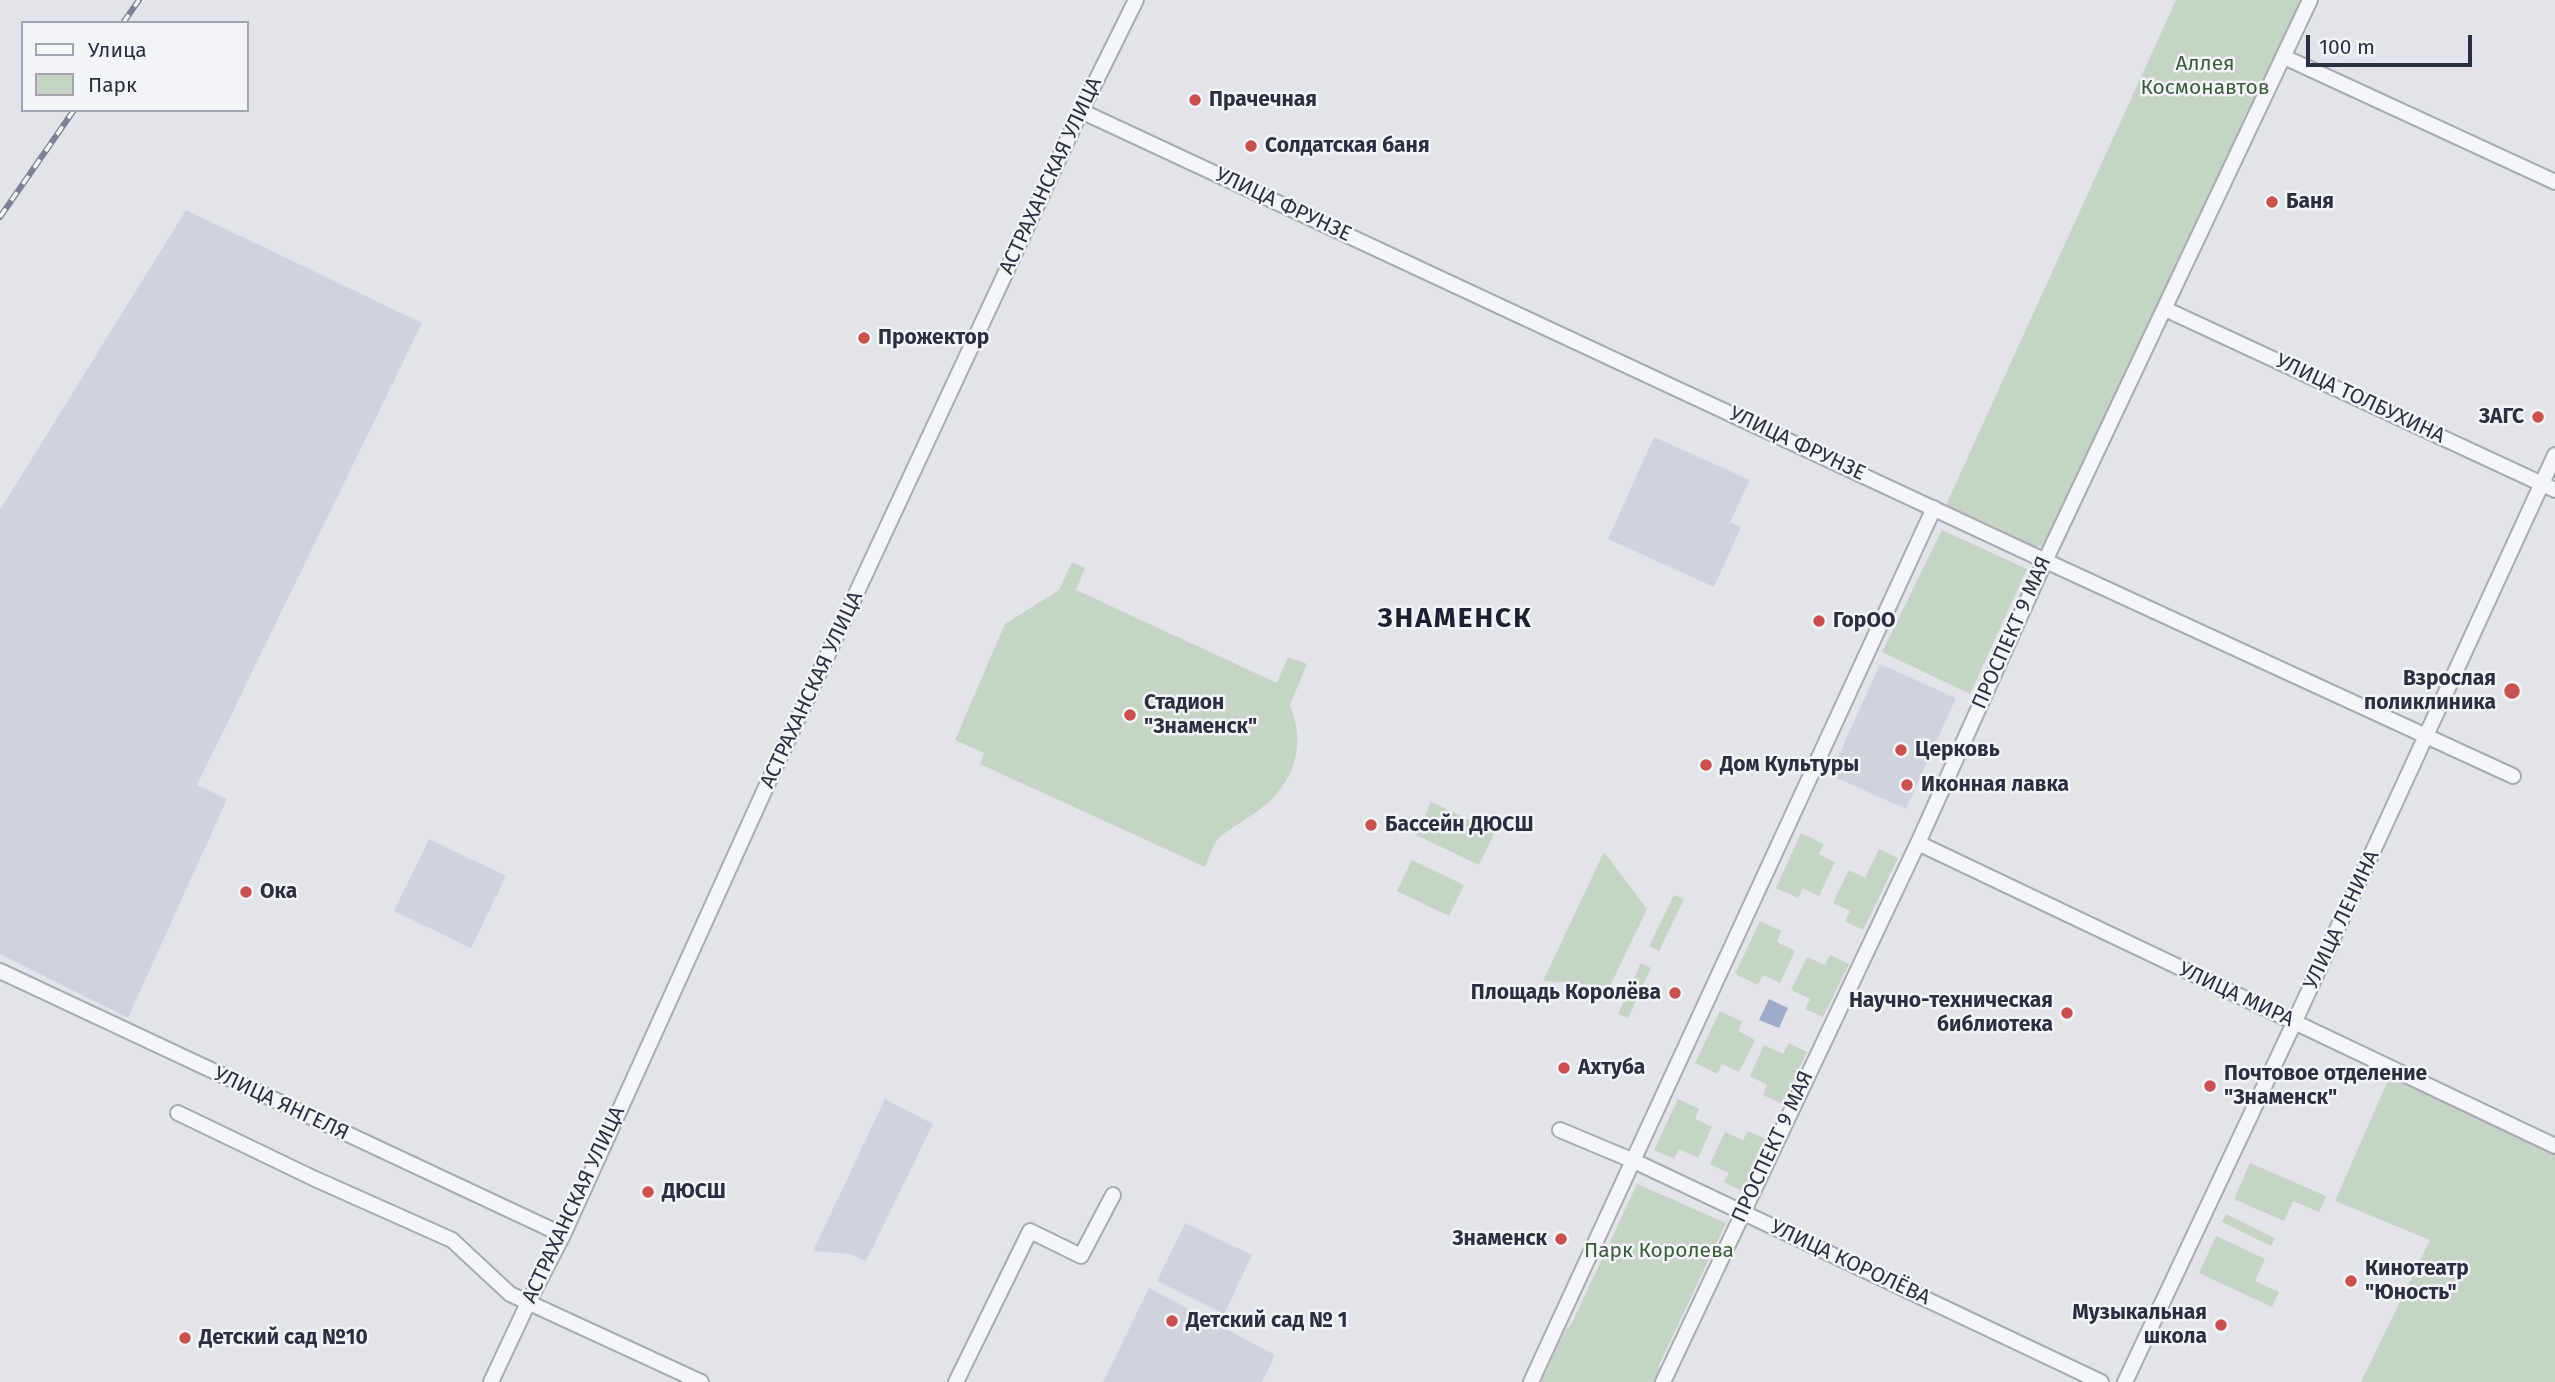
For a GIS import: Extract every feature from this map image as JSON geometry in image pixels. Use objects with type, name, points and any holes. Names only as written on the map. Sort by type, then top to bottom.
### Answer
[{"type":"street","name":"АСТРАХАНСКАЯ УЛИЦА","points":[[491,1382],[563,1235],[766,787],[1081,111],[1136,0]]},
{"type":"street","name":"ПРОСПЕКТ 9 МАЯ","points":[[1663,1382],[1918,843],[2045,561],[2310,0]]},
{"type":"street","points":[[2284,57],[2555,182]]},
{"type":"street","name":"УЛИЦА ФРУНЗЕ","points":[[1081,111],[2045,561],[2513,776]]},
{"type":"street","name":"УЛИЦА ТОЛБУХИНА","points":[[2165,309],[2548,487]]},
{"type":"street","name":"УЛИЦА ЛЕНИНА","points":[[2125,1382],[2426,737],[2548,487],[2555,455]]},
{"type":"street","points":[[1531,1382],[1934,508]]},
{"type":"street","name":"УЛИЦА МИРА","points":[[1918,843],[2555,1146]]},
{"type":"street","name":"УЛИЦА ЯНГЕЛЯ","points":[[0,971],[563,1235]]},
{"type":"street","points":[[178,1113],[313,1178],[452,1240],[510,1294],[701,1382]]},
{"type":"street","name":"УЛИЦА КОРОЛЁВА","points":[[1560,1129],[1634,1161],[2101,1382]]},
{"type":"street","points":[[956,1382],[1030,1231],[1082,1256],[1113,1195]]},
{"type":"shaded area","points":[[186,210],[422,323],[197,785],[227,799],[128,1018],[0,954],[0,510]]},
{"type":"shaded area","points":[[1654,437],[1750,480],[1730,522],[1741,527],[1714,587],[1608,539]]},
{"type":"shaded area","points":[[1880,664],[1956,698],[1906,809],[1830,775]]},
{"type":"shaded area","points":[[429,839],[506,876],[471,948],[394,911]]},
{"type":"shaded area","points":[[885,1099],[933,1124],[866,1261],[851,1254],[813,1251]]},
{"type":"shaded area","points":[[1185,1223],[1252,1255],[1224,1314],[1157,1281]]},
{"type":"shaded area","name":"Детский сад № 1","points":[[1149,1288],[1275,1355],[1262,1382],[1103,1382]]},
{"type":"green space","name":"Аллея Космонавтов","points":[[2176,0],[2305,0],[2052,542],[2036,547],[1946,505]]},
{"type":"green space","points":[[1942,530],[2027,569],[1970,694],[1882,652]]},
{"type":"green space","name":"Стадион \"Знаменск\"","points":[[1072,562],[1085,568],[1076,590],[1277,683],[1288,657],[1307,664],[1290,705],[1295,720],[1297,749],[1289,776],[1259,810],[1219,838],[1205,867],[980,764],[984,753],[955,740],[1005,624],[1059,590]]},
{"type":"green space","points":[[1431,802],[1495,832],[1479,865],[1416,835]]},
{"type":"green space","points":[[1801,833],[1824,844],[1819,854],[1835,862],[1819,896],[1803,888],[1798,898],[1776,888]]},
{"type":"green space","points":[[1879,849],[1898,858],[1863,930],[1845,921],[1850,911],[1833,903],[1849,870],[1865,878]]},
{"type":"green space","points":[[1604,852],[1647,909],[1610,986],[1543,981]]},
{"type":"green space","points":[[1412,860],[1464,885],[1449,916],[1397,891]]},
{"type":"green space","points":[[1674,895],[1684,899],[1659,951],[1649,946]]},
{"type":"green space","points":[[1760,921],[1781,931],[1777,942],[1795,951],[1780,983],[1763,975],[1758,985],[1735,974]]},
{"type":"green space","points":[[1830,955],[1849,964],[1823,1017],[1805,1009],[1810,999],[1791,990],[1807,957],[1825,965]]},
{"type":"green space","points":[[1641,963],[1651,968],[1628,1018],[1618,1014]]},
{"type":"green space","points":[[1720,1011],[1742,1022],[1738,1031],[1755,1040],[1739,1072],[1722,1064],[1717,1074],[1695,1063]]},
{"type":"green space","points":[[1789,1043],[1807,1052],[1782,1104],[1763,1095],[1767,1085],[1750,1076],[1764,1045],[1783,1054]]},
{"type":"green space","points":[[2390,1076],[2555,1153],[2555,1382],[2361,1382],[2430,1240],[2335,1201]]},
{"type":"green space","points":[[1678,1099],[1699,1109],[1695,1119],[1712,1127],[1698,1158],[1679,1149],[1674,1159],[1654,1150]]},
{"type":"green space","points":[[1748,1131],[1768,1140],[1744,1192],[1724,1182],[1729,1173],[1710,1164],[1725,1132],[1743,1140]]},
{"type":"green space","points":[[2250,1163],[2326,1196],[2319,1212],[2293,1201],[2284,1221],[2234,1199]]},
{"type":"green space","name":"Парк Королева","points":[[1637,1184],[1726,1223],[1659,1365],[1660,1375],[1656,1382],[1541,1382],[1566,1329],[1571,1325]]},
{"type":"green space","points":[[2226,1214],[2275,1238],[2271,1246],[2222,1222]]},
{"type":"green space","points":[[2216,1236],[2265,1259],[2255,1281],[2279,1292],[2272,1307],[2199,1273]]},
{"type":"water","points":[[1769,999],[1788,1008],[1779,1028],[1759,1020]]},
{"type":"railway","points":[[124,21],[139,0]]},
{"type":"railway","points":[[0,217],[73,112]]},
{"type":"place","name":"Прачечная","points":[[1195,100]]},
{"type":"place","name":"Солдатская баня","points":[[1251,146]]},
{"type":"place","name":"Баня","points":[[2272,202]]},
{"type":"place","name":"Прожектор","points":[[864,338]]},
{"type":"place","name":"ЗАГС","points":[[2538,417]]},
{"type":"place","name":"ГорОО","points":[[1819,621]]},
{"type":"place","name":"Взрослая поликлиника","points":[[2512,691]]},
{"type":"place","name":"Стадион \"Знаменск\"","points":[[1130,715]]},
{"type":"place","name":"Церковь","points":[[1901,750]]},
{"type":"place","name":"Дом Культуры","points":[[1706,765]]},
{"type":"place","name":"Иконная лавка","points":[[1907,785]]},
{"type":"place","name":"Бассейн ДЮСШ","points":[[1371,825]]},
{"type":"place","name":"Ока","points":[[246,892]]},
{"type":"place","name":"Площадь Королёва","points":[[1675,993]]},
{"type":"place","name":"Научно-техническая библиотека","points":[[2067,1013]]},
{"type":"place","name":"Ахтуба","points":[[1564,1068]]},
{"type":"place","name":"Почтовое отделение \"Знаменск\"","points":[[2210,1086]]},
{"type":"place","name":"ДЮСШ","points":[[648,1192]]},
{"type":"place","name":"Знаменск","points":[[1561,1239]]},
{"type":"place","name":"Кинотеатр \"Юность\"","points":[[2351,1281]]},
{"type":"place","name":"Детский сад № 1","points":[[1172,1321]]},
{"type":"place","name":"Музыкальная школа","points":[[2221,1325]]},
{"type":"place","name":"Детский сад №10","points":[[185,1338]]},
{"type":"district","name":"ЗНАМЕНСК","points":[[1455,619]]}]
